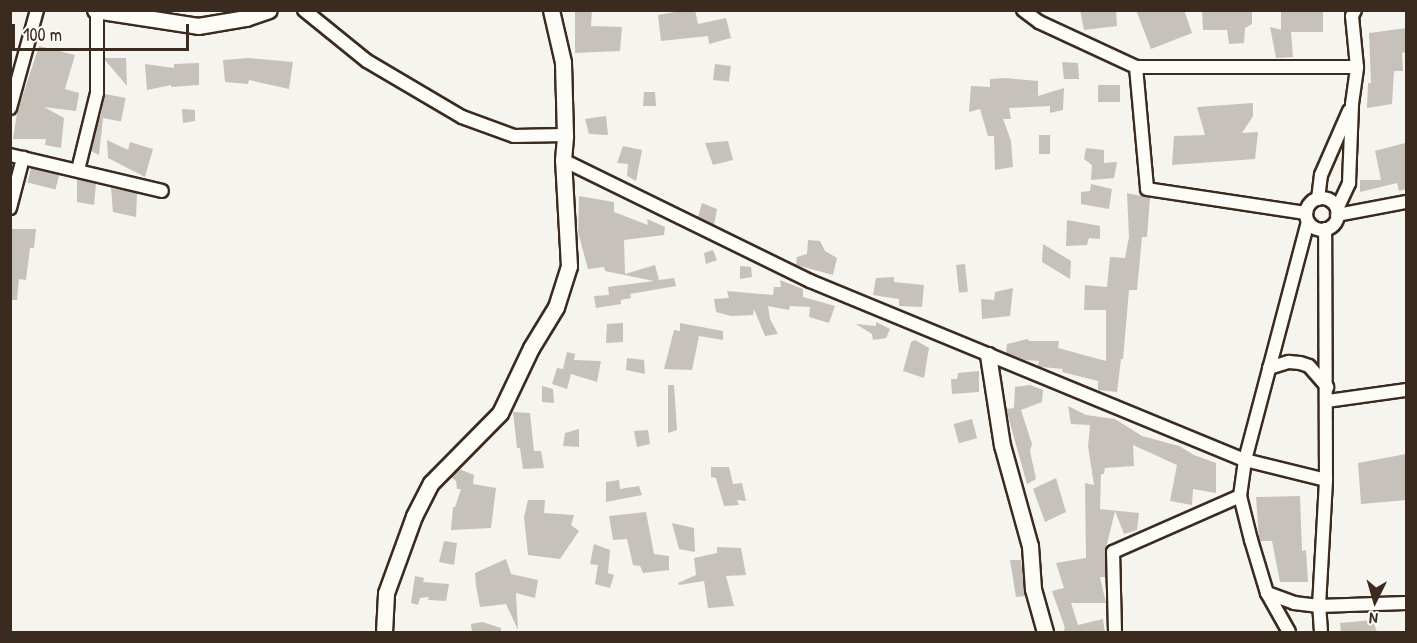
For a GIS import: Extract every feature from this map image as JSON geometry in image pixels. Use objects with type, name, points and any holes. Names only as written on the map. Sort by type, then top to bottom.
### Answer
[{"type":"street","points":[[10,108],[37,10]]},
{"type":"street","points":[[78,170],[97,93],[96,11],[198,26],[246,18],[269,10]]},
{"type":"street","points":[[304,10],[367,61],[462,117],[514,136],[565,135]]},
{"type":"street","points":[[384,633],[387,593],[414,516],[431,483],[500,413],[531,348],[556,308],[569,266],[563,160],[565,135],[562,62],[551,10]]},
{"type":"street","points":[[1023,10],[1039,22],[1136,67],[1357,67]]},
{"type":"street","points":[[1136,67],[1147,189],[1307,217],[1316,228],[1326,229],[1334,224],[1349,183],[1352,104],[1357,67],[1352,16],[1355,10]]},
{"type":"street","points":[[1318,199],[1321,175],[1352,104]]},
{"type":"street","points":[[10,155],[162,191]]},
{"type":"street","points":[[10,208],[23,158]]},
{"type":"street","points":[[563,160],[810,281],[988,356],[1245,460],[1326,480]]},
{"type":"street","points":[[1289,633],[1267,593],[1240,496],[1245,460],[1310,204],[1318,199],[1328,200],[1337,212]]},
{"type":"street","points":[[1337,212],[1407,202]]},
{"type":"street","points":[[1321,633],[1318,606],[1326,480],[1326,229]]},
{"type":"street","points":[[988,356],[1002,445],[1030,546],[1034,589],[1045,633]]},
{"type":"street","points":[[1269,368],[1289,362],[1300,363],[1309,366],[1327,387]]},
{"type":"street","points":[[1327,401],[1407,390]]},
{"type":"street","points":[[1115,633],[1113,552],[1240,496]]},
{"type":"street","points":[[1267,593],[1294,603],[1318,606],[1407,603]]},
{"type":"building","points":[[575,10],[592,10],[591,26],[622,27],[620,51],[575,53]]},
{"type":"building","points":[[695,10],[698,24],[726,18],[731,38],[709,44],[708,36],[661,41],[658,15]]},
{"type":"building","points":[[1080,10],[1116,10],[1117,26],[1084,30]]},
{"type":"building","points":[[1136,10],[1184,10],[1192,33],[1151,49]]},
{"type":"building","points":[[1202,10],[1252,10],[1252,24],[1245,28],[1244,43],[1229,44],[1227,30],[1203,30]]},
{"type":"building","points":[[1281,10],[1323,10],[1323,32],[1281,32]]},
{"type":"building","points":[[1270,27],[1291,32],[1293,57],[1276,58]]},
{"type":"building","points":[[1407,28],[1407,52],[1402,53],[1403,71],[1394,71],[1392,104],[1367,108],[1368,83],[1371,83],[1369,33]]},
{"type":"building","points":[[39,46],[75,55],[65,89],[79,93],[76,111],[44,107],[64,118],[61,148],[45,145],[46,139],[13,139],[17,113]]},
{"type":"building","points":[[105,58],[126,58],[127,86],[105,60]]},
{"type":"building","points":[[249,58],[293,62],[289,89],[249,80],[248,84],[225,82],[223,60]]},
{"type":"building","points":[[1062,62],[1078,63],[1079,79],[1064,79]]},
{"type":"building","points":[[199,63],[199,85],[171,87],[171,85],[147,90],[145,64],[174,68],[174,64]]},
{"type":"building","points":[[715,64],[731,66],[729,82],[713,80]]},
{"type":"building","points":[[990,79],[1038,81],[1038,96],[1064,88],[1063,110],[1050,113],[1050,106],[1009,108],[1011,119],[1003,119],[1011,141],[1013,167],[995,170],[994,136],[988,136],[980,109],[969,112],[971,86],[990,87]]},
{"type":"building","points":[[1098,85],[1120,85],[1120,102],[1098,102]]},
{"type":"building","points":[[644,92],[655,92],[656,106],[643,106]]},
{"type":"building","points":[[105,94],[126,98],[121,122],[100,118]]},
{"type":"building","points":[[1253,103],[1253,116],[1242,133],[1258,132],[1255,159],[1172,165],[1174,136],[1205,135],[1197,107]]},
{"type":"building","points":[[182,109],[195,110],[195,121],[183,123]]},
{"type":"building","points":[[606,116],[608,135],[589,134],[585,119]]},
{"type":"building","points":[[99,117],[103,118],[99,155],[91,151]]},
{"type":"building","points":[[1039,135],[1050,135],[1050,154],[1039,154]]},
{"type":"building","points":[[107,140],[128,150],[130,142],[153,149],[145,177],[108,158]]},
{"type":"building","points":[[728,141],[733,160],[713,165],[705,143]]},
{"type":"building","points":[[1405,143],[1407,189],[1399,191],[1397,183],[1360,192],[1360,180],[1381,180],[1375,151]]},
{"type":"building","points":[[623,146],[642,150],[636,181],[627,176],[628,164],[617,163]]},
{"type":"building","points":[[1086,148],[1104,150],[1104,163],[1117,162],[1114,178],[1091,180],[1092,165],[1084,159]]},
{"type":"building","points":[[31,168],[59,175],[56,190],[27,183]]},
{"type":"building","points":[[77,179],[96,184],[94,205],[77,202]]},
{"type":"building","points":[[1091,184],[1112,189],[1109,209],[1081,204],[1081,192],[1090,191]]},
{"type":"building","points":[[111,188],[137,193],[136,217],[113,212]]},
{"type":"building","points":[[1127,193],[1150,198],[1147,237],[1142,237],[1137,290],[1129,290],[1123,359],[1121,359],[1117,392],[1098,390],[1098,381],[1062,372],[1063,369],[1041,367],[1038,366],[1039,361],[1025,360],[1006,353],[1007,344],[1028,339],[1029,341],[1059,341],[1058,348],[1106,361],[1106,310],[1084,310],[1085,285],[1107,287],[1110,257],[1125,258],[1129,237]]},
{"type":"building","points":[[579,196],[614,202],[614,212],[648,225],[647,219],[665,227],[664,235],[624,240],[625,274],[655,265],[659,280],[674,278],[676,286],[630,294],[631,298],[621,300],[621,304],[596,308],[594,296],[609,295],[608,287],[654,281],[605,271],[604,267],[588,269],[578,232]]},
{"type":"building","points":[[702,203],[717,209],[714,225],[698,217]]},
{"type":"building","points":[[1067,220],[1100,226],[1100,239],[1089,238],[1087,245],[1066,246]]},
{"type":"building","points":[[12,229],[36,229],[34,248],[30,248],[26,280],[19,279],[17,300],[10,300]]},
{"type":"building","points":[[808,240],[820,241],[825,251],[837,258],[833,275],[796,265],[797,257],[807,254]]},
{"type":"building","points":[[1043,244],[1071,261],[1070,279],[1042,262]]},
{"type":"building","points":[[713,250],[717,260],[706,264],[704,253]]},
{"type":"building","points":[[965,264],[968,292],[959,293],[956,265]]},
{"type":"building","points":[[740,266],[751,267],[752,277],[740,279]]},
{"type":"building","points":[[894,277],[894,282],[924,285],[922,307],[899,306],[899,299],[873,295],[876,278]]},
{"type":"building","points":[[780,280],[803,289],[803,297],[835,306],[829,323],[809,317],[810,307],[790,306],[789,310],[768,306],[770,319],[778,334],[765,336],[754,309],[753,315],[731,316],[716,312],[714,299],[729,298],[727,291],[773,295],[774,287],[781,287]]},
{"type":"building","points":[[1013,288],[1010,316],[982,319],[981,299],[994,300],[995,292]]},
{"type":"building","points":[[876,322],[890,329],[886,338],[873,340],[872,334],[856,324],[876,326]]},
{"type":"building","points":[[623,323],[623,342],[606,343],[607,324]]},
{"type":"building","points":[[680,323],[723,331],[723,340],[699,336],[692,370],[664,369],[674,330],[680,331]]},
{"type":"building","points":[[915,340],[929,348],[924,378],[903,371],[911,342]]},
{"type":"building","points":[[567,352],[575,354],[574,360],[601,361],[597,382],[571,374],[567,389],[552,384],[557,368],[563,369]]},
{"type":"building","points":[[627,358],[644,360],[645,374],[626,370]]},
{"type":"building","points":[[979,371],[979,392],[952,394],[951,379],[957,379],[958,373]]},
{"type":"building","points":[[668,385],[674,385],[677,430],[668,433]]},
{"type":"building","points":[[1030,385],[1043,390],[1042,402],[1021,410],[1032,444],[1030,451],[1036,479],[1027,484],[1006,409],[1014,408],[1015,387]]},
{"type":"building","points":[[542,386],[553,389],[554,403],[542,402]]},
{"type":"building","points":[[1068,406],[1086,415],[1115,419],[1142,436],[1179,446],[1194,455],[1216,463],[1216,493],[1193,489],[1192,505],[1170,501],[1177,465],[1133,445],[1134,466],[1105,468],[1104,474],[1101,474],[1100,509],[1139,513],[1137,530],[1124,534],[1115,511],[1105,552],[1105,577],[1100,577],[1106,603],[1071,603],[1078,625],[1103,619],[1105,633],[1063,633],[1065,628],[1052,591],[1064,588],[1056,563],[1086,558],[1085,483],[1094,485],[1088,446],[1090,425],[1071,424]]},
{"type":"building","points":[[513,412],[530,413],[534,451],[541,451],[544,468],[523,469],[520,448],[517,448]]},
{"type":"building","points":[[972,419],[977,438],[959,443],[954,424]]},
{"type":"building","points":[[579,429],[579,447],[563,446],[565,433]]},
{"type":"building","points":[[648,430],[650,444],[637,447],[634,431]]},
{"type":"building","points":[[1406,454],[1407,500],[1361,504],[1358,463]]},
{"type":"building","points":[[711,467],[729,467],[733,484],[742,483],[746,501],[737,500],[739,505],[724,506],[716,478],[711,477]]},
{"type":"building","points":[[459,469],[474,475],[473,484],[496,488],[491,528],[451,530],[453,507],[455,507],[461,489],[457,489],[456,481],[451,477]]},
{"type":"building","points":[[1056,478],[1066,512],[1045,522],[1033,489]]},
{"type":"building","points":[[619,480],[620,489],[639,486],[642,495],[606,502],[606,482]]},
{"type":"building","points":[[1300,496],[1302,551],[1306,550],[1308,582],[1280,582],[1272,541],[1260,541],[1259,538],[1256,497]]},
{"type":"building","points":[[528,500],[545,500],[544,513],[574,515],[571,525],[579,531],[560,559],[528,555],[524,517]]},
{"type":"building","points":[[646,512],[654,554],[669,556],[669,570],[643,573],[640,566],[633,565],[627,539],[613,540],[609,516]]},
{"type":"building","points":[[672,523],[694,528],[695,552],[679,549]]},
{"type":"building","points":[[444,541],[457,543],[454,565],[439,562]]},
{"type":"building","points":[[594,544],[610,550],[608,573],[614,575],[610,588],[595,584],[598,565],[590,564]]},
{"type":"building","points":[[717,547],[741,548],[746,575],[726,576],[734,606],[708,608],[704,581],[679,585],[678,583],[696,575],[694,558],[717,553]]},
{"type":"building","points":[[506,559],[511,574],[538,580],[535,598],[516,593],[518,630],[506,604],[480,607],[476,586],[475,573]]},
{"type":"building","points":[[1010,560],[1021,560],[1025,596],[1016,597]]},
{"type":"building","points":[[415,576],[424,578],[423,582],[449,584],[446,601],[428,600],[429,597],[420,598],[418,605],[411,603]]},
{"type":"building","points":[[1373,620],[1377,633],[1341,633],[1340,623]]},
{"type":"building","points":[[482,622],[501,628],[501,633],[472,633],[471,624]]}]
